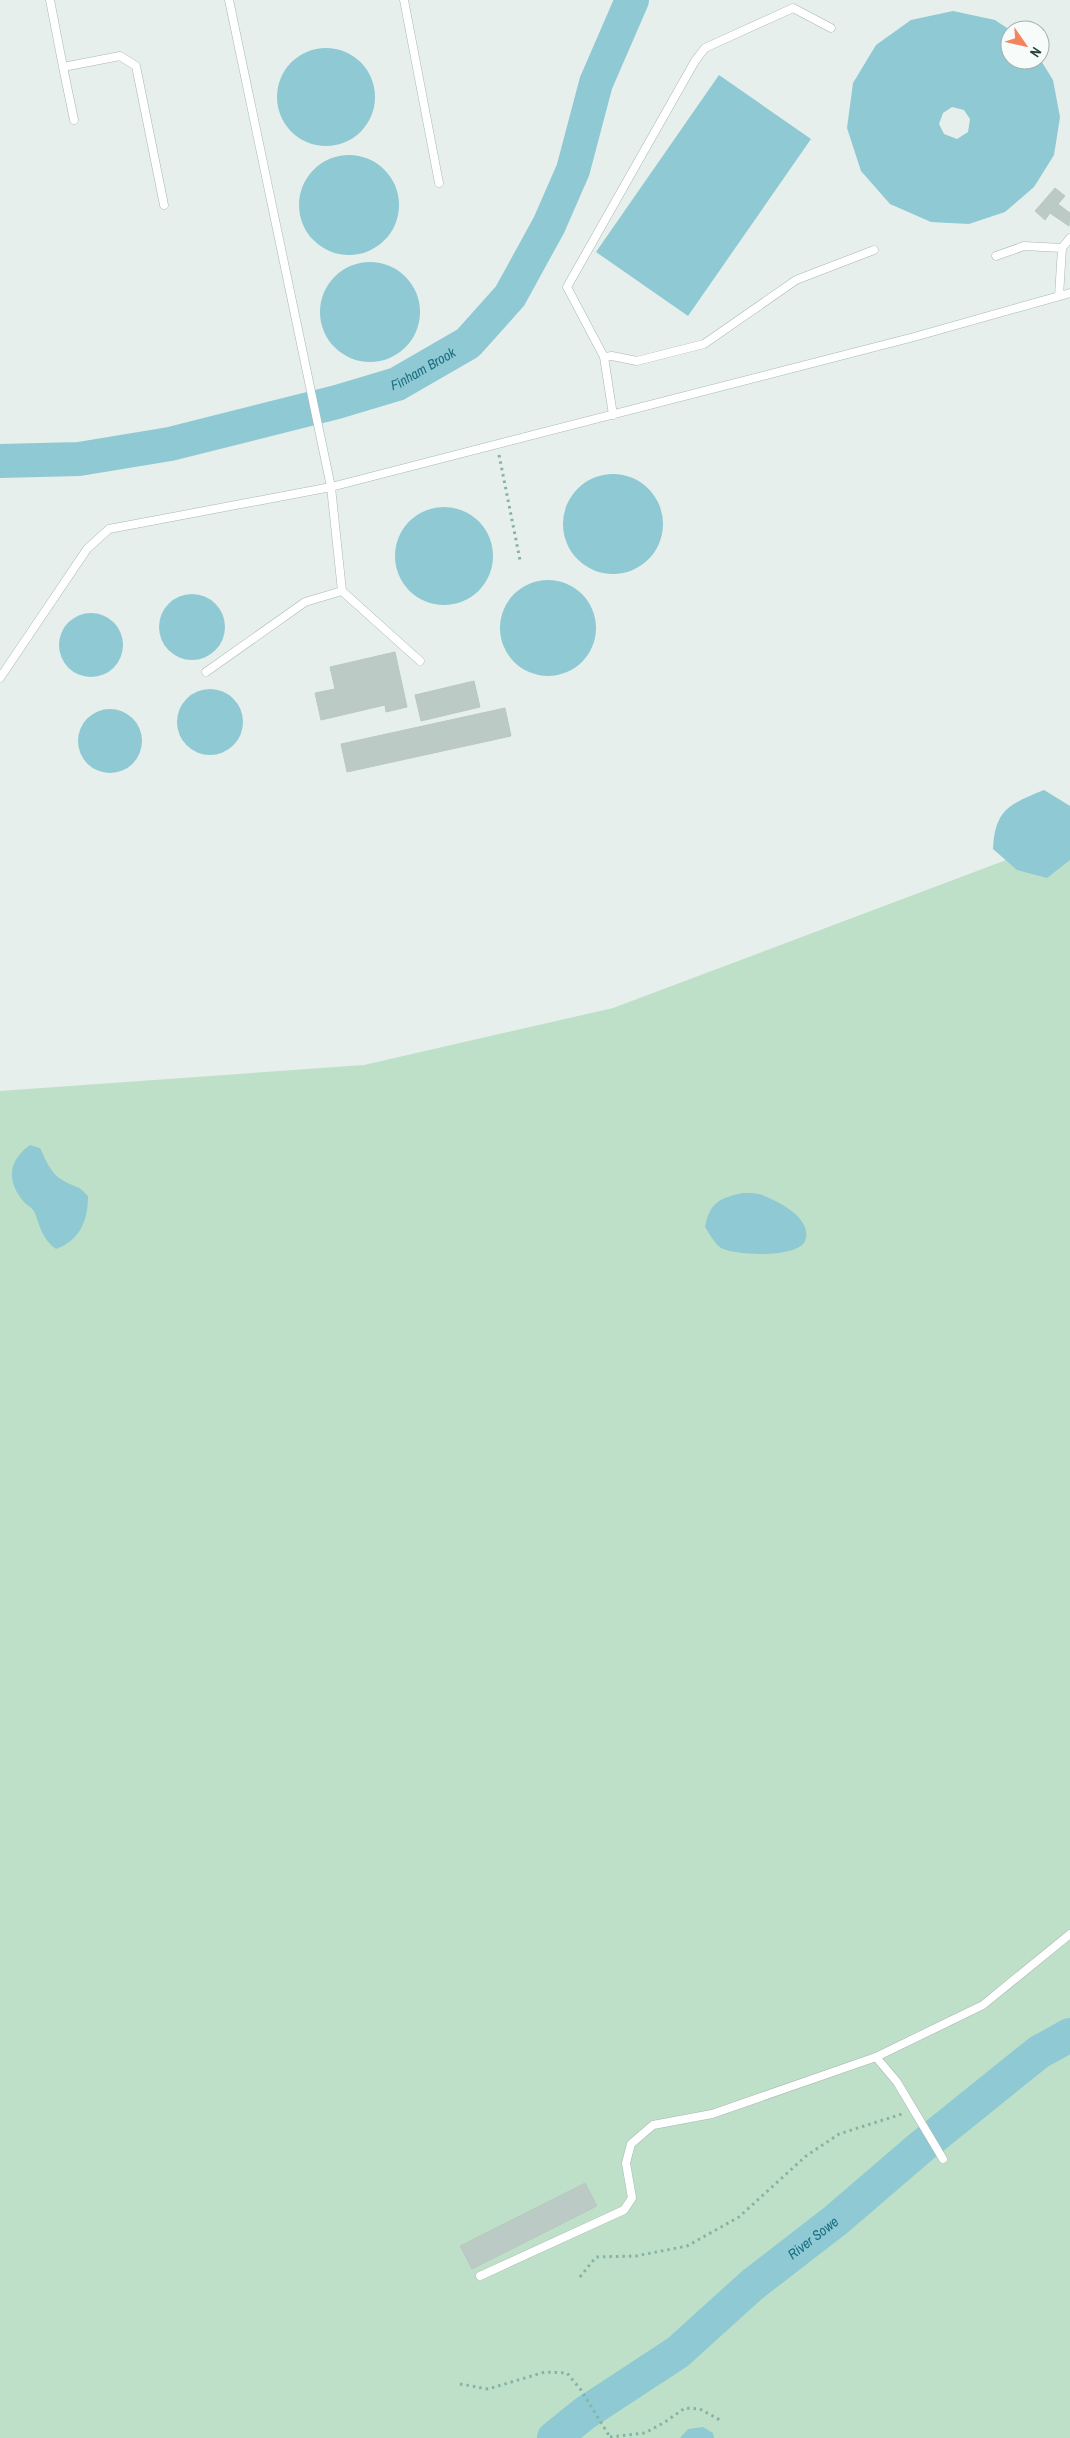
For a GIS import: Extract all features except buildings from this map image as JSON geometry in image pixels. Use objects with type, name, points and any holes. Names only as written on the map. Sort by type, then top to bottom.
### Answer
[{"type":"lane","points":[[50,0],[74,120]]},
{"type":"lane","points":[[229,0],[331,487],[342,591],[420,661]]},
{"type":"lane","points":[[404,0],[439,183]]},
{"type":"lane","points":[[613,415],[604,357],[567,286],[695,61],[705,48],[793,8],[831,28]]},
{"type":"lane","points":[[63,67],[120,56],[130,60],[136,66],[164,205]]},
{"type":"lane","points":[[1059,296],[1062,248],[1070,238]]},
{"type":"lane","points":[[996,256],[1024,246],[1062,248]]},
{"type":"lane","points":[[604,357],[612,356],[637,361],[704,344],[796,280],[874,250]]},
{"type":"lane","points":[[0,678],[88,549],[109,529],[331,487],[914,337],[1070,293]]},
{"type":"lane","points":[[206,672],[305,602],[342,591]]},
{"type":"lane","points":[[480,2276],[624,2210],[632,2198],[626,2163],[631,2144],[653,2125],[712,2114],[876,2057],[983,2005],[1070,1934]]},
{"type":"lane","points":[[876,2057],[897,2082],[943,2159]]},
{"type":"path","points":[[497,445],[520,560]]},
{"type":"path","points":[[580,2277],[596,2257],[636,2256],[687,2246],[739,2217],[806,2156],[839,2134],[903,2114],[919,2119]]},
{"type":"path","points":[[460,2384],[488,2389],[545,2372],[567,2374],[581,2390],[610,2438],[645,2433],[685,2408],[700,2409],[720,2420]]},
{"type":"green space","points":[[1070,836],[1070,2438],[0,2438],[0,1091],[364,1065],[613,1008]]},
{"type":"water","points":[[953,11],[995,20],[1000,23],[1000,70],[1047,70],[1053,80],[1060,117],[1054,155],[1034,187],[1005,212],[969,224],[931,222],[890,204],[861,171],[847,128],[853,83],[876,45],[911,20]],"holes":[[[952,107],[964,110],[970,119],[968,132],[957,139],[944,134],[939,124],[943,113]]]},
{"type":"water","points":[[326,48],[345,51],[361,62],[372,78],[375,97],[372,116],[361,132],[345,143],[326,146],[307,143],[291,132],[280,116],[277,97],[280,78],[291,62],[307,51]]},
{"type":"water","points":[[719,75],[811,139],[688,316],[596,252]]},
{"type":"water","points":[[349,155],[368,159],[384,170],[395,186],[399,205],[395,224],[384,240],[368,251],[349,255],[330,251],[314,240],[303,224],[299,205],[303,186],[314,170],[330,159]]},
{"type":"water","points":[[370,262],[380,263],[398,270],[412,284],[419,302],[419,322],[412,340],[398,354],[380,361],[370,362],[360,361],[342,354],[328,340],[321,322],[320,312],[321,302],[328,284],[342,270],[360,263]]},
{"type":"water","points":[[613,474],[623,475],[641,482],[655,496],[662,514],[662,534],[655,552],[641,566],[623,573],[613,574],[603,573],[585,566],[571,552],[564,534],[563,524],[564,514],[571,496],[585,482],[603,475]]},
{"type":"water","points":[[434,507],[454,507],[463,510],[479,521],[490,537],[493,546],[493,566],[490,575],[479,591],[463,602],[454,605],[434,605],[417,597],[403,583],[395,566],[395,546],[403,529],[417,515]]},
{"type":"water","points":[[548,580],[567,583],[582,594],[593,609],[596,628],[593,647],[582,662],[567,673],[548,676],[529,673],[514,662],[503,647],[500,628],[503,609],[514,594],[529,583]]},
{"type":"water","points":[[192,594],[204,597],[215,604],[222,615],[225,627],[222,639],[215,650],[204,657],[192,660],[180,657],[169,650],[162,639],[159,627],[162,615],[169,604],[180,597]]},
{"type":"water","points":[[85,613],[97,613],[114,622],[121,633],[123,645],[121,657],[114,668],[97,677],[85,677],[73,672],[64,663],[59,651],[59,639],[64,627],[73,618]]},
{"type":"water","points":[[210,689],[223,692],[233,699],[240,709],[243,722],[240,735],[233,745],[223,752],[210,755],[197,752],[187,745],[180,735],[177,722],[180,709],[187,699],[197,692]]},
{"type":"water","points":[[110,709],[128,715],[136,723],[142,741],[136,759],[128,767],[110,773],[92,767],[84,759],[78,741],[84,723],[92,715]]},
{"type":"water","points":[[1044,790],[1070,806],[1070,860],[1047,878],[1017,870],[993,849],[997,825],[1006,810],[1013,804]]},
{"type":"water","points":[[30,1145],[40,1148],[49,1167],[59,1178],[79,1188],[88,1196],[86,1214],[77,1235],[56,1249],[45,1237],[34,1211],[18,1194],[12,1179],[12,1172],[17,1158]]},
{"type":"water","points":[[743,1193],[762,1195],[785,1206],[800,1218],[806,1233],[805,1241],[800,1247],[779,1253],[766,1254],[739,1253],[721,1248],[705,1227],[707,1219],[717,1202]]},
{"type":"water","points":[[703,2427],[713,2433],[714,2438],[680,2438],[688,2429]]},
{"type":"waterway","name":"Finham Brook","points":[[0,461],[79,459],[170,444],[337,402],[397,384],[468,343],[510,296],[549,225],[573,170],[596,83],[632,0]]},
{"type":"waterway","name":"River Sowe","points":[[554,2438],[585,2413],[678,2352],[752,2285],[836,2220],[921,2147],[1039,2052],[1070,2035]]}]
